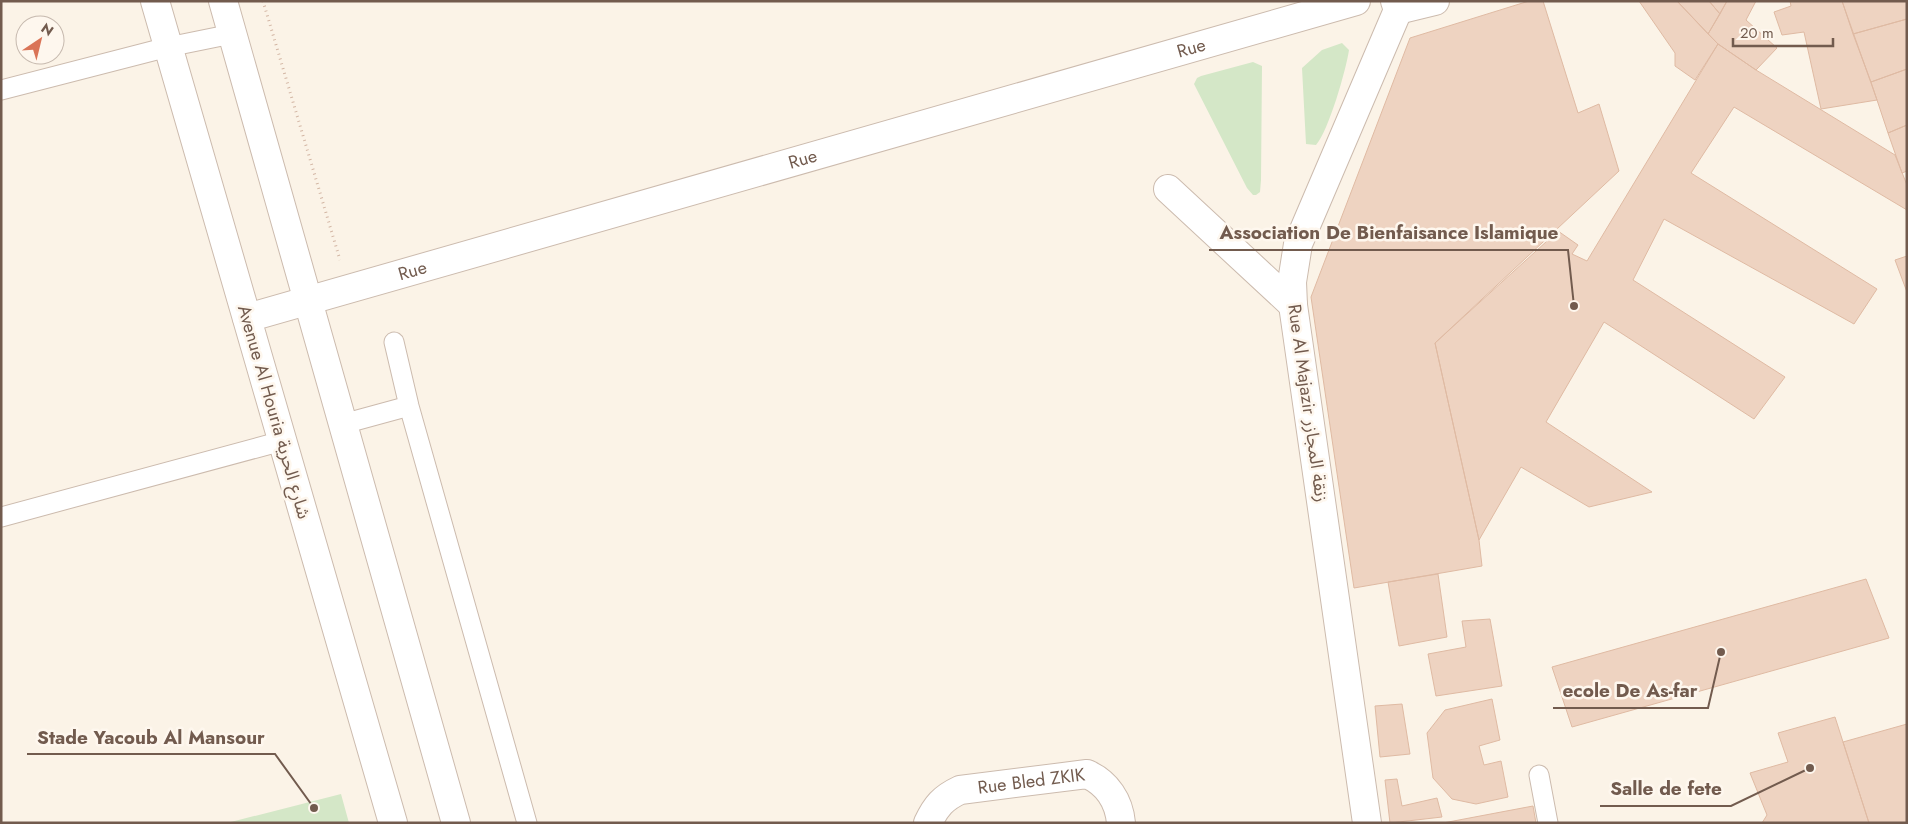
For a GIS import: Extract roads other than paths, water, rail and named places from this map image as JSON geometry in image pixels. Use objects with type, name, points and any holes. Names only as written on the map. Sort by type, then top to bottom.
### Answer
[{"type":"street","name":"Avenue Al Houria شارع الحرية","points":[[155,1],[393,823]]},
{"type":"street","points":[[223,1],[456,823]]},
{"type":"street","name":"Rue","points":[[248,318],[1356,1]]},
{"type":"street","points":[[1397,6],[1436,1]]},
{"type":"street","name":"Rue Al Majazir زنقة المجازر","points":[[1367,823],[1293,305],[1292,282],[1298,244],[1397,6]]},
{"type":"street","points":[[1168,189],[1293,305]]},
{"type":"street","name":"Rue Bled ZKIK","points":[[928,823],[936,806],[946,797],[960,790],[1071,774],[1087,774],[1098,779],[1108,789],[1120,812],[1121,823]]},
{"type":"lane","points":[[1,90],[168,47],[232,34]]},
{"type":"lane","points":[[394,342],[409,406],[527,823]]},
{"type":"lane","points":[[343,424],[409,406]]},
{"type":"lane","points":[[1,517],[282,441]]},
{"type":"lane","points":[[1540,774],[1548,823]]},
{"type":"place","name":"Association De Bienfaisance Islamique","points":[[1574,306]]},
{"type":"place","name":"ecole De As-far","points":[[1721,652]]},
{"type":"place","name":"Salle de fete","points":[[1810,768]]},
{"type":"place","name":"Stade Yacoub Al Mansour","points":[[314,808]]}]
